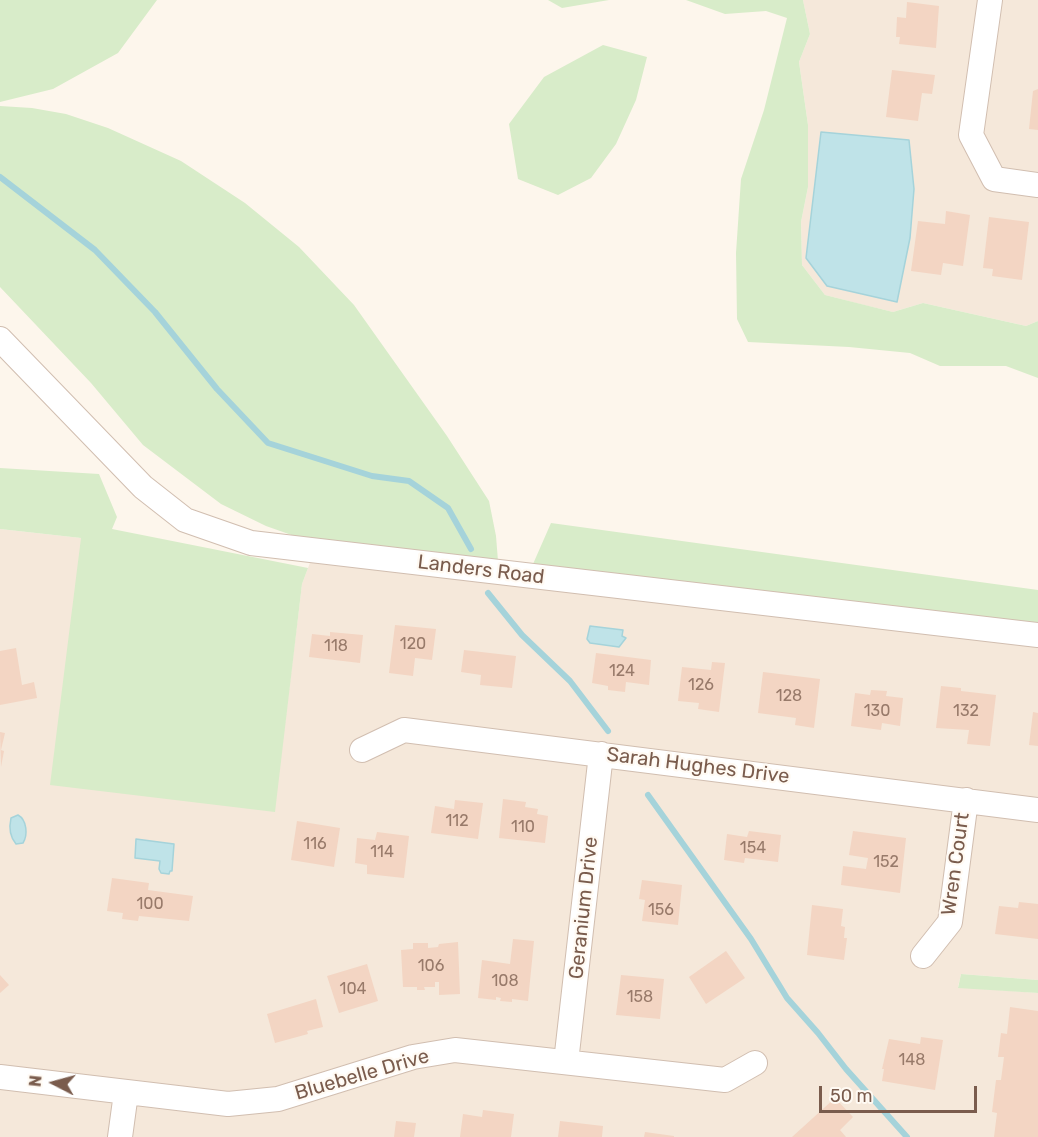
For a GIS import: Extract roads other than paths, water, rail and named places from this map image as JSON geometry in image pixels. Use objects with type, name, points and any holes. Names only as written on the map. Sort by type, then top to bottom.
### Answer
[{"type":"street","points":[[990,0],[971,135],[994,179],[1038,185]]},
{"type":"street","name":"Landers Road","points":[[0,339],[143,487],[185,520],[251,543],[1038,635]]},
{"type":"street","name":"Sarah Hughes Drive","points":[[362,750],[404,730],[1038,810]]},
{"type":"street","name":"Geranium Drive","points":[[566,1062],[601,754]]},
{"type":"street","name":"Wren Court","points":[[924,956],[950,922],[966,800]]},
{"type":"street","name":"Bluebelle Drive","points":[[0,1077],[228,1104],[278,1099],[413,1057],[455,1050],[725,1080],[755,1063]]},
{"type":"street","points":[[120,1137],[126,1093]]},
{"type":"water","points":[[821,132],[909,140],[914,189],[910,238],[897,302],[827,286],[806,258]]},
{"type":"water","points":[[590,626],[623,630],[622,636],[626,638],[619,647],[590,643],[587,639]]},
{"type":"water","points":[[18,815],[25,824],[26,832],[23,843],[16,844],[11,835],[10,825],[11,818]]},
{"type":"water","points":[[136,839],[174,844],[172,871],[169,874],[161,873],[160,861],[135,858]]},
{"type":"waterway","points":[[0,177],[95,250],[155,312],[217,389],[268,443],[372,476],[409,481],[448,508],[471,549]]},
{"type":"waterway","points":[[488,593],[522,635],[570,681],[608,731]]},
{"type":"waterway","points":[[648,795],[751,939],[787,998],[907,1137]]}]
